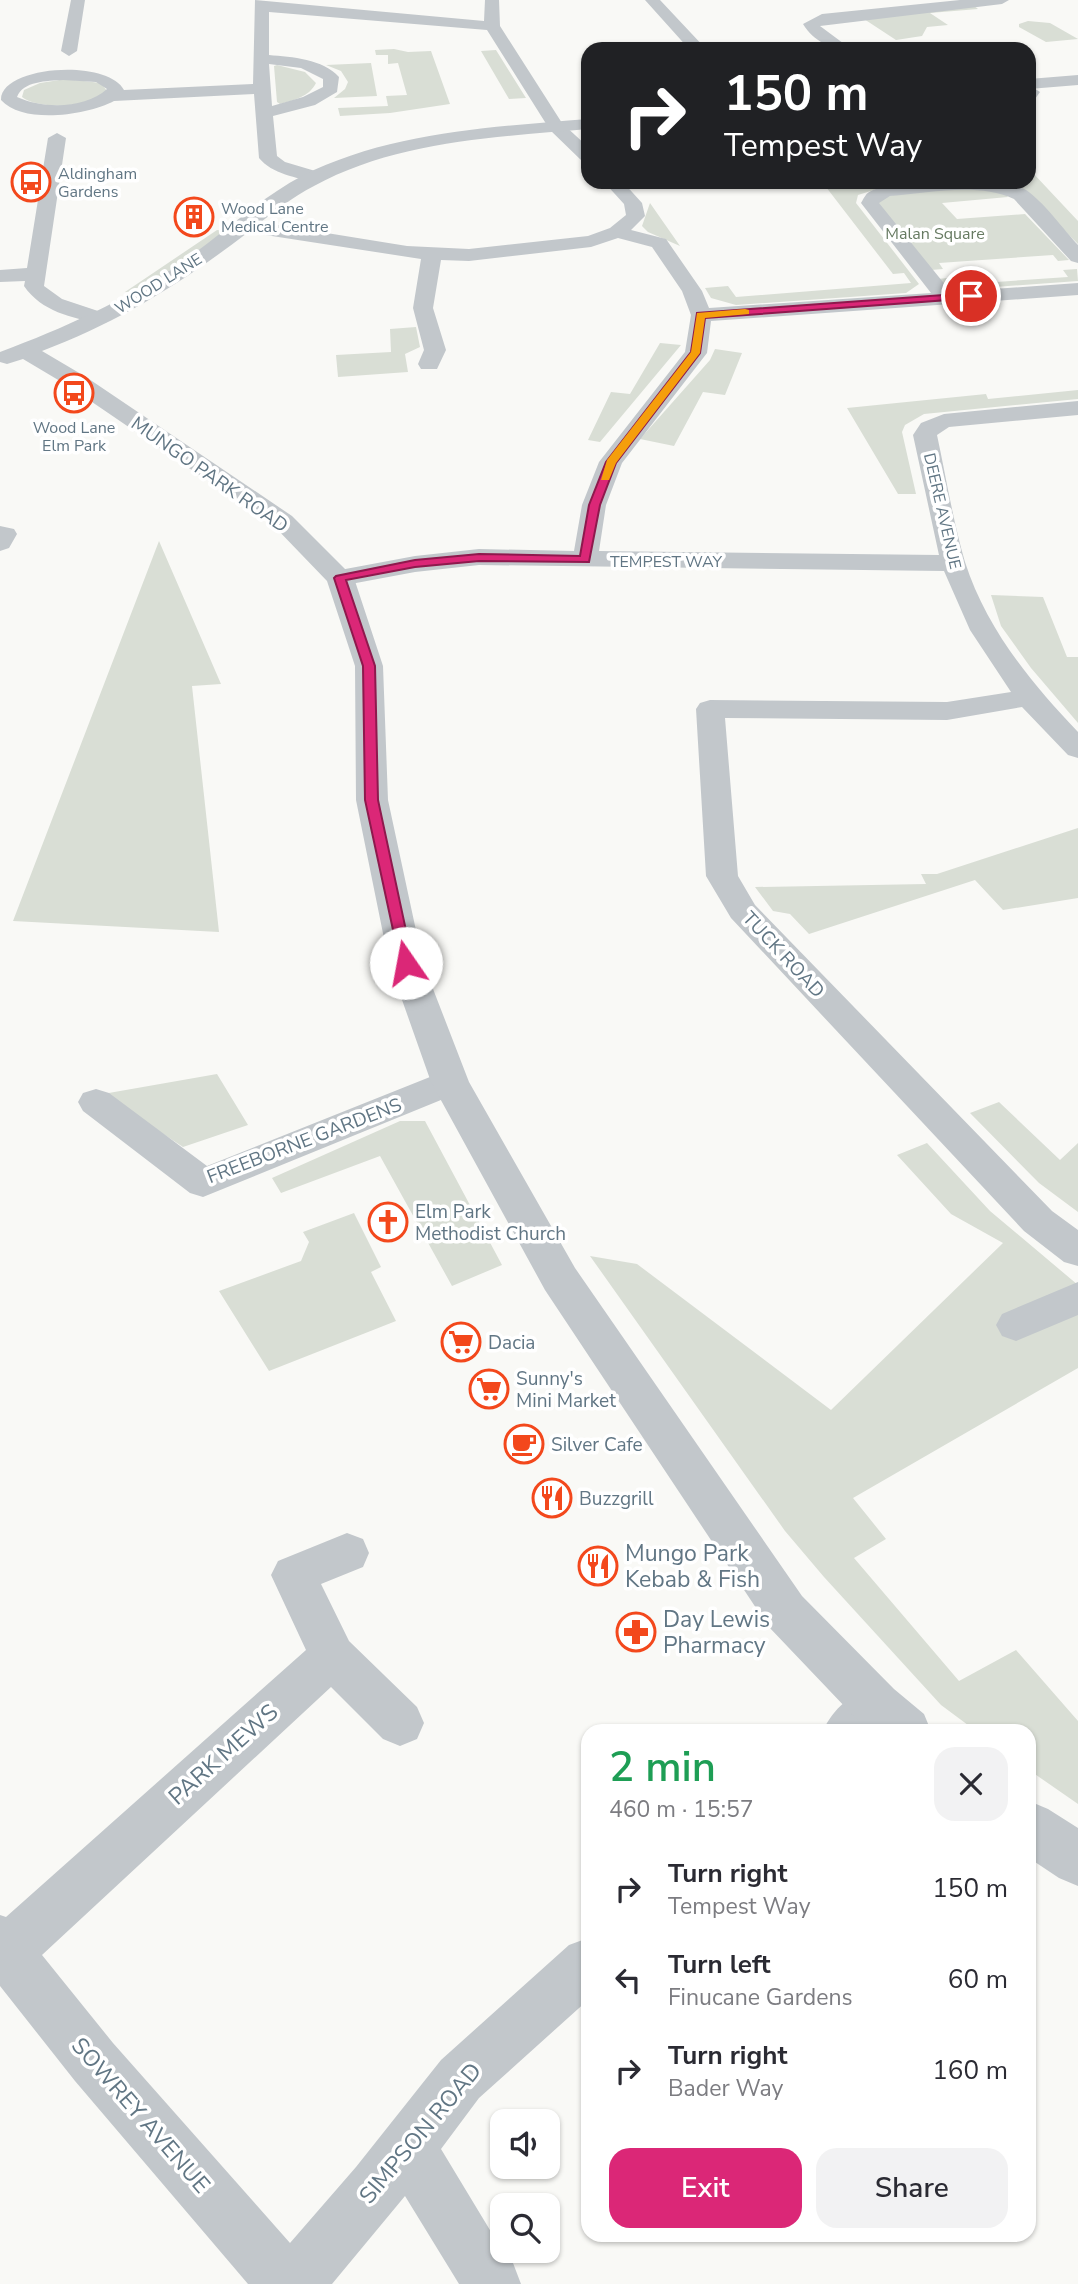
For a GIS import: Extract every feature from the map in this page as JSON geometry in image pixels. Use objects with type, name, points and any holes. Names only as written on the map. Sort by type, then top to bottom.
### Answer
[{"type":"street","points":[[9,97],[69,51],[78,0]]},
{"type":"street","points":[[492,0],[492,26],[556,126],[581,150]]},
{"type":"street","points":[[652,0],[691,42]]},
{"type":"street","points":[[833,42],[811,24],[822,19],[1002,0]]},
{"type":"street","points":[[316,177],[279,166],[268,158],[260,59],[262,4],[492,26]]},
{"type":"street","points":[[69,51],[97,77],[108,94]]},
{"type":"street","points":[[260,59],[299,62],[318,68],[331,77],[331,89],[309,101],[263,113]]},
{"type":"street","points":[[30,80],[64,75],[97,77]]},
{"type":"street","points":[[1036,83],[1078,80]]},
{"type":"street","points":[[9,97],[62,109],[108,94],[261,84]]},
{"type":"street","points":[[100,318],[41,298],[34,286],[34,274],[57,138],[108,94]]},
{"type":"street","points":[[9,97],[57,138]]},
{"type":"street","name":"WOOD LANE","points":[[12,355],[100,318],[153,290],[246,226],[279,198],[316,177],[370,156],[417,145],[581,124]]},
{"type":"street","points":[[246,226],[432,254],[518,250],[591,241],[617,232],[636,216],[633,203],[620,189]]},
{"type":"street","points":[[918,189],[887,191],[874,196],[870,203],[945,298]]},
{"type":"street","points":[[1010,189],[1021,195],[1078,257]]},
{"type":"street","points":[[585,560],[594,505],[611,462],[696,353],[701,315],[692,291],[659,243],[617,232]]},
{"type":"street","points":[[429,364],[435,350],[423,308],[432,254]]},
{"type":"street","points":[[0,276],[34,274]]},
{"type":"street","points":[[701,315],[1078,289]]},
{"type":"street","name":"MUNGO PARK ROAD","points":[[12,355],[78,382],[283,521],[340,578],[369,666],[372,800],[406,963],[450,1082],[559,1279],[785,1611],[876,1723]]},
{"type":"street","name":"DEERE AVENUE","points":[[1078,408],[944,421],[929,428],[925,435],[953,563],[983,630],[1029,697],[1078,749]]},
{"type":"street","points":[[0,533],[5,534],[0,543]]},
{"type":"street","name":"TEMPEST WAY","points":[[340,578],[415,564],[479,557],[953,563]]},
{"type":"street","name":"TUCK ROAD","points":[[1029,697],[947,711],[710,709],[722,876],[742,911],[1038,1222],[1078,1251]]},
{"type":"street","name":"FREEBORNE GARDENS","points":[[96,1102],[203,1183],[450,1082]]},
{"type":"street","points":[[1016,1325],[1078,1298]]},
{"type":"street","points":[[347,1553],[294,1575],[332,1656],[400,1723]]},
{"type":"street","name":"PARK MEWS","points":[[3,1946],[332,1656]]},
{"type":"street","points":[[1036,1832],[1078,1859]]},
{"type":"street","name":"SOWREY AVENUE","points":[[3,1946],[94,2062],[287,2284]]},
{"type":"street","name":"SIMPSON ROAD","points":[[294,2284],[460,2079],[581,1970]]},
{"type":"street","points":[[407,2147],[492,2284]]},
{"type":"green space","points":[[973,5],[978,9],[930,13],[948,25],[927,27],[922,36],[896,40],[864,19]]},
{"type":"green space","points":[[1028,21],[1050,23],[1078,39],[1046,42],[1019,27],[1019,24]]},
{"type":"green space","points":[[394,49],[408,52],[431,51],[450,104],[390,113],[340,116],[338,108],[388,106],[386,96],[407,95],[398,63],[388,64],[388,55],[376,55],[375,50]]},
{"type":"green space","points":[[496,50],[526,98],[509,99],[481,51]]},
{"type":"green space","points":[[371,63],[377,96],[334,98],[345,89],[348,82],[341,71],[326,65]]},
{"type":"green space","points":[[274,66],[305,72],[316,83],[305,95],[280,104],[277,102]]},
{"type":"green space","points":[[66,79],[101,83],[107,91],[90,101],[66,105],[40,104],[22,97],[24,90],[40,83]]},
{"type":"green space","points":[[1036,176],[1078,221],[1078,244],[1026,193],[1013,189],[1036,189]]},
{"type":"green space","points":[[828,189],[877,189],[858,195],[856,203],[919,284],[906,293],[736,305],[711,298],[705,288],[728,286],[736,297],[911,283],[904,273],[893,274]]},
{"type":"green space","name":"Malan Square","points":[[942,189],[981,189],[1008,197],[942,203],[957,219],[1025,214],[1069,260],[1058,261],[1053,255],[939,263],[943,269],[931,270],[877,203],[895,194]]},
{"type":"green space","points":[[650,203],[680,246],[648,232],[642,226]]},
{"type":"green space","points":[[217,230],[227,231],[160,277],[125,292]]},
{"type":"green space","points":[[1077,269],[1078,281],[954,290],[947,288],[938,279],[947,278],[953,285],[1068,277],[1063,270]]},
{"type":"green space","points":[[416,327],[420,347],[405,354],[408,372],[338,377],[336,355],[391,352],[390,329]]},
{"type":"green space","points":[[660,343],[681,345],[600,442],[588,440],[611,392],[630,394]]},
{"type":"green space","points":[[715,349],[742,353],[725,395],[703,392],[674,446],[640,439],[710,360]]},
{"type":"green space","points":[[1078,390],[1078,399],[924,414],[905,425],[902,432],[916,494],[898,494],[847,408],[986,394],[988,399]]},
{"type":"green space","points":[[159,541],[221,684],[192,686],[219,932],[13,921]]},
{"type":"green space","points":[[991,595],[1043,597],[1067,657],[1078,657],[1078,723],[1031,668],[1001,626]]},
{"type":"green space","points":[[1078,828],[1078,898],[1003,910],[975,880],[809,934],[790,914],[773,911],[755,887],[926,884],[921,874],[937,874]]},
{"type":"green space","points":[[217,1074],[248,1125],[183,1147],[103,1094]]},
{"type":"green space","points":[[999,1102],[1060,1160],[1078,1143],[1078,1212],[1039,1183],[970,1113]]},
{"type":"green space","points":[[400,1121],[425,1121],[502,1265],[452,1286],[380,1156],[281,1193],[272,1178]]},
{"type":"green space","points":[[927,1143],[990,1211],[1078,1285],[1078,1368],[853,1498],[886,1539],[854,1558],[959,1681],[1016,1650],[1078,1721],[1078,1804],[1036,1775],[1036,1724],[967,1724],[941,1705],[824,1577],[785,1531],[590,1256],[637,1264],[831,1410],[1003,1243],[951,1214],[897,1155]]},
{"type":"green space","points":[[354,1213],[381,1267],[371,1272],[396,1321],[269,1371],[219,1291],[301,1261],[309,1242],[303,1232]]},
{"type":"slow traffic","points":[[605,478],[611,462],[696,353],[701,315],[745,312]]},
{"type":"place","name":"Aldingham Gardens","points":[[31,182]]},
{"type":"place","name":"Wood Lane Medical Centre","points":[[194,217]]},
{"type":"place","name":"Wood Lane Elm Park","points":[[74,393]]},
{"type":"place","name":"Elm Park Methodist Church","points":[[388,1222]]},
{"type":"place","name":"Dacia","points":[[461,1342]]},
{"type":"place","name":"Sunny's Mini Market","points":[[489,1389]]},
{"type":"place","name":"Silver Cafe","points":[[524,1444]]},
{"type":"place","name":"Buzzgrill","points":[[552,1498]]},
{"type":"place","name":"Mungo Park Kebab & Fish","points":[[598,1566]]},
{"type":"place","name":"Day Lewis Pharmacy","points":[[636,1632]]},
{"type":"route","points":[[406,963],[372,800],[369,666],[340,578],[415,564],[479,557],[585,560],[594,505],[611,462],[696,353],[701,315],[971,296]]}]
